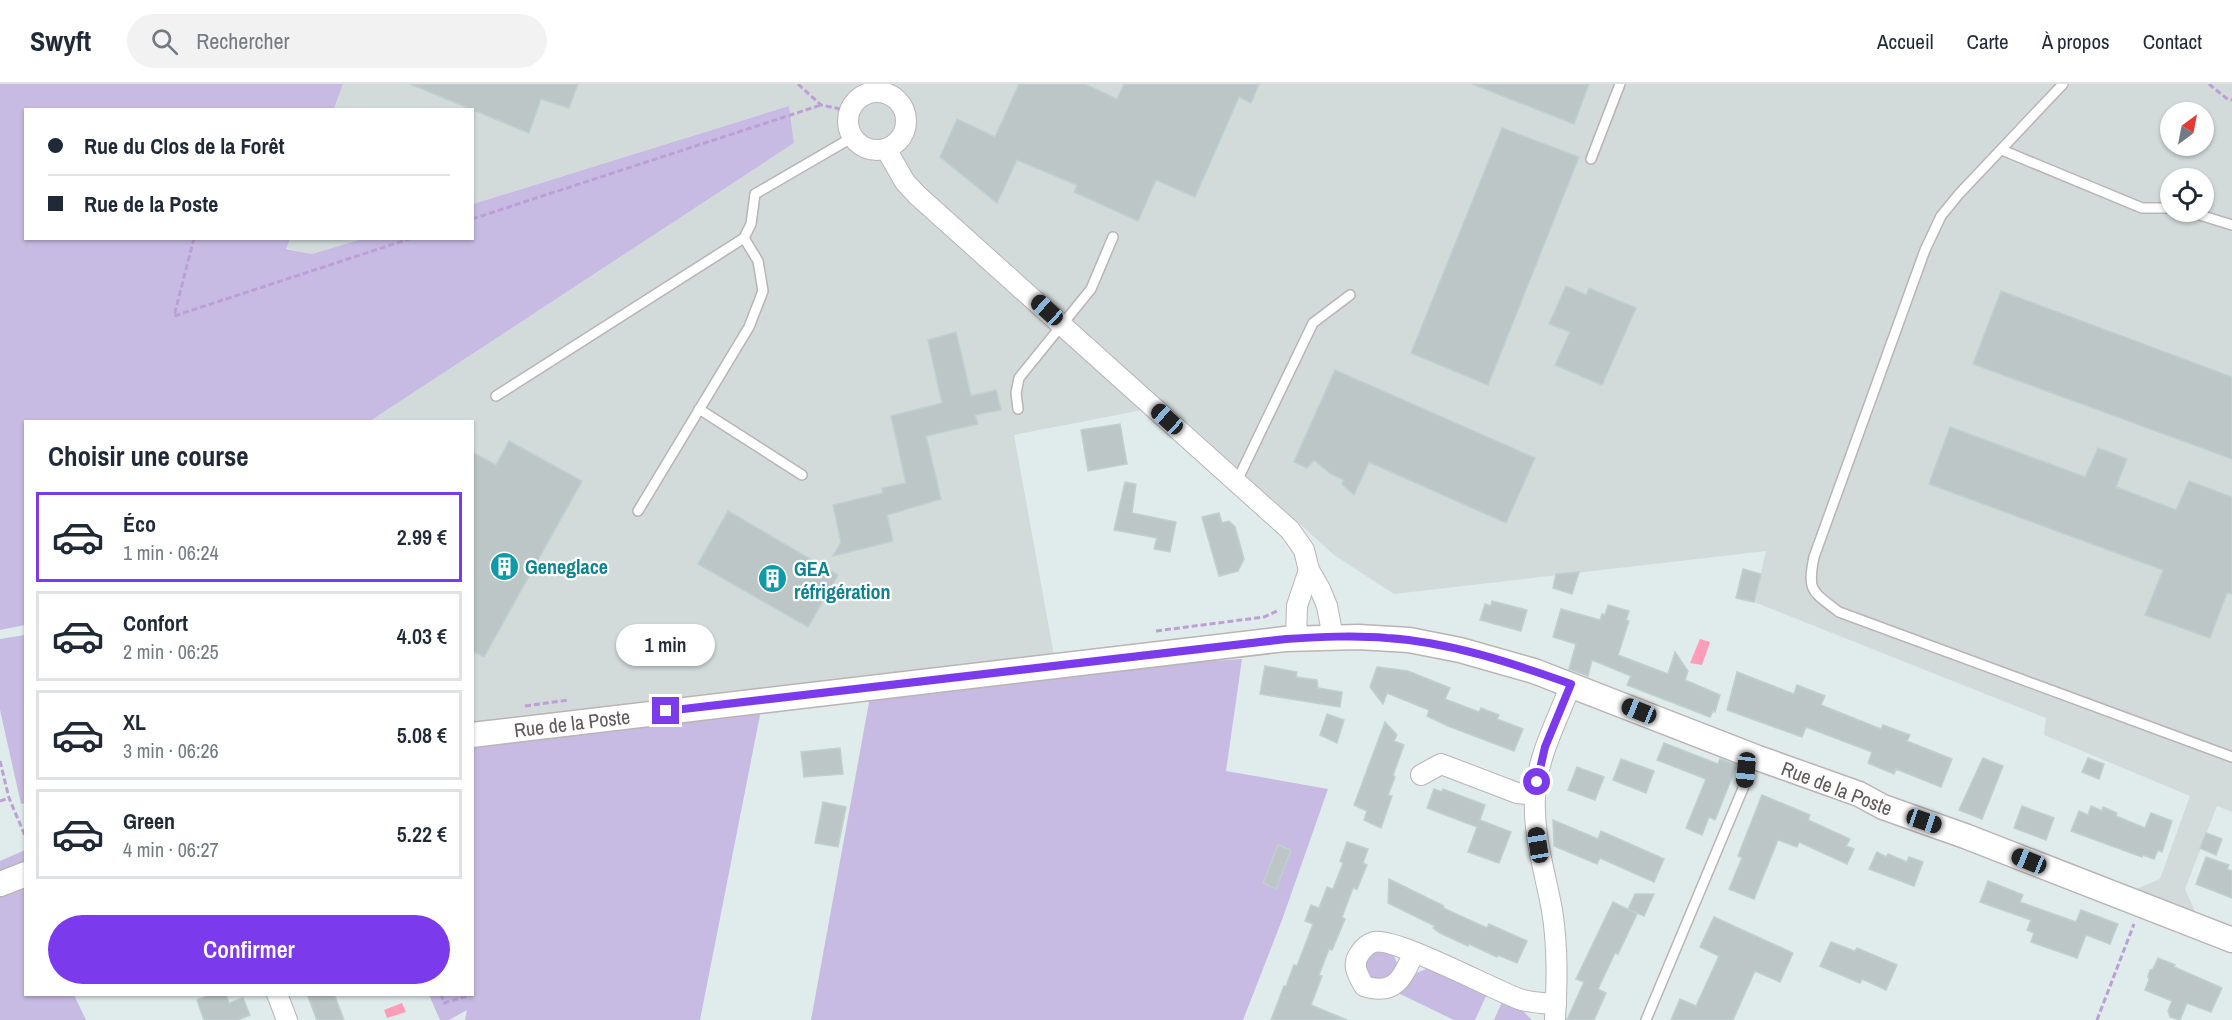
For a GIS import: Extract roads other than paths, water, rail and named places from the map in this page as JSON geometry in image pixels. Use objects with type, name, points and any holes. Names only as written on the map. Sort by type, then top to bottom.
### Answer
[{"type":"street","points":[[889,89],[905,113],[906,122],[900,139],[886,149],[868,148],[853,137],[848,120],[850,111],[861,97],[889,89]]},
{"type":"street","points":[[886,149],[905,182],[917,195],[1298,539],[1304,550],[1309,570],[1327,606],[1333,637]]},
{"type":"street","points":[[1296,638],[1297,606],[1309,570]]},
{"type":"street","name":"Rue de la Poste","points":[[474,735],[1296,638],[1387,638],[1436,645],[1524,668],[1571,684],[1748,754],[1858,794],[1883,807],[1965,836],[2232,940]]},
{"type":"street","points":[[1414,952],[1522,1000],[1555,1012],[1556,943],[1536,830],[1535,795],[1545,747],[1571,684]]},
{"type":"street","points":[[1421,775],[1441,764],[1517,793],[1535,795]]},
{"type":"street","points":[[0,884],[24,875]]},
{"type":"street","points":[[278,996],[287,1020]]},
{"type":"lane","points":[[1592,159],[1620,84]]},
{"type":"lane","points":[[2064,84],[1959,194],[1941,216],[1925,250],[1814,557],[1809,580],[1816,593],[1839,612],[2232,758]]},
{"type":"lane","points":[[496,396],[744,238],[752,224],[756,194],[853,137]]},
{"type":"lane","points":[[2002,150],[2142,208],[2160,208]]},
{"type":"lane","points":[[2214,219],[2232,225]]},
{"type":"lane","points":[[1018,409],[1016,393],[1019,378],[1091,289],[1113,237]]},
{"type":"lane","points":[[638,511],[749,327],[763,291],[758,261],[744,238]]},
{"type":"lane","points":[[1237,482],[1313,322],[1350,295]]},
{"type":"lane","points":[[699,410],[802,475]]},
{"type":"lane","points":[[1646,1020],[1744,786],[1748,754]]},
{"type":"place","name":"Geneglace","points":[[504,566]]},
{"type":"place","name":"GEA réfrigération","points":[[773,579]]}]
